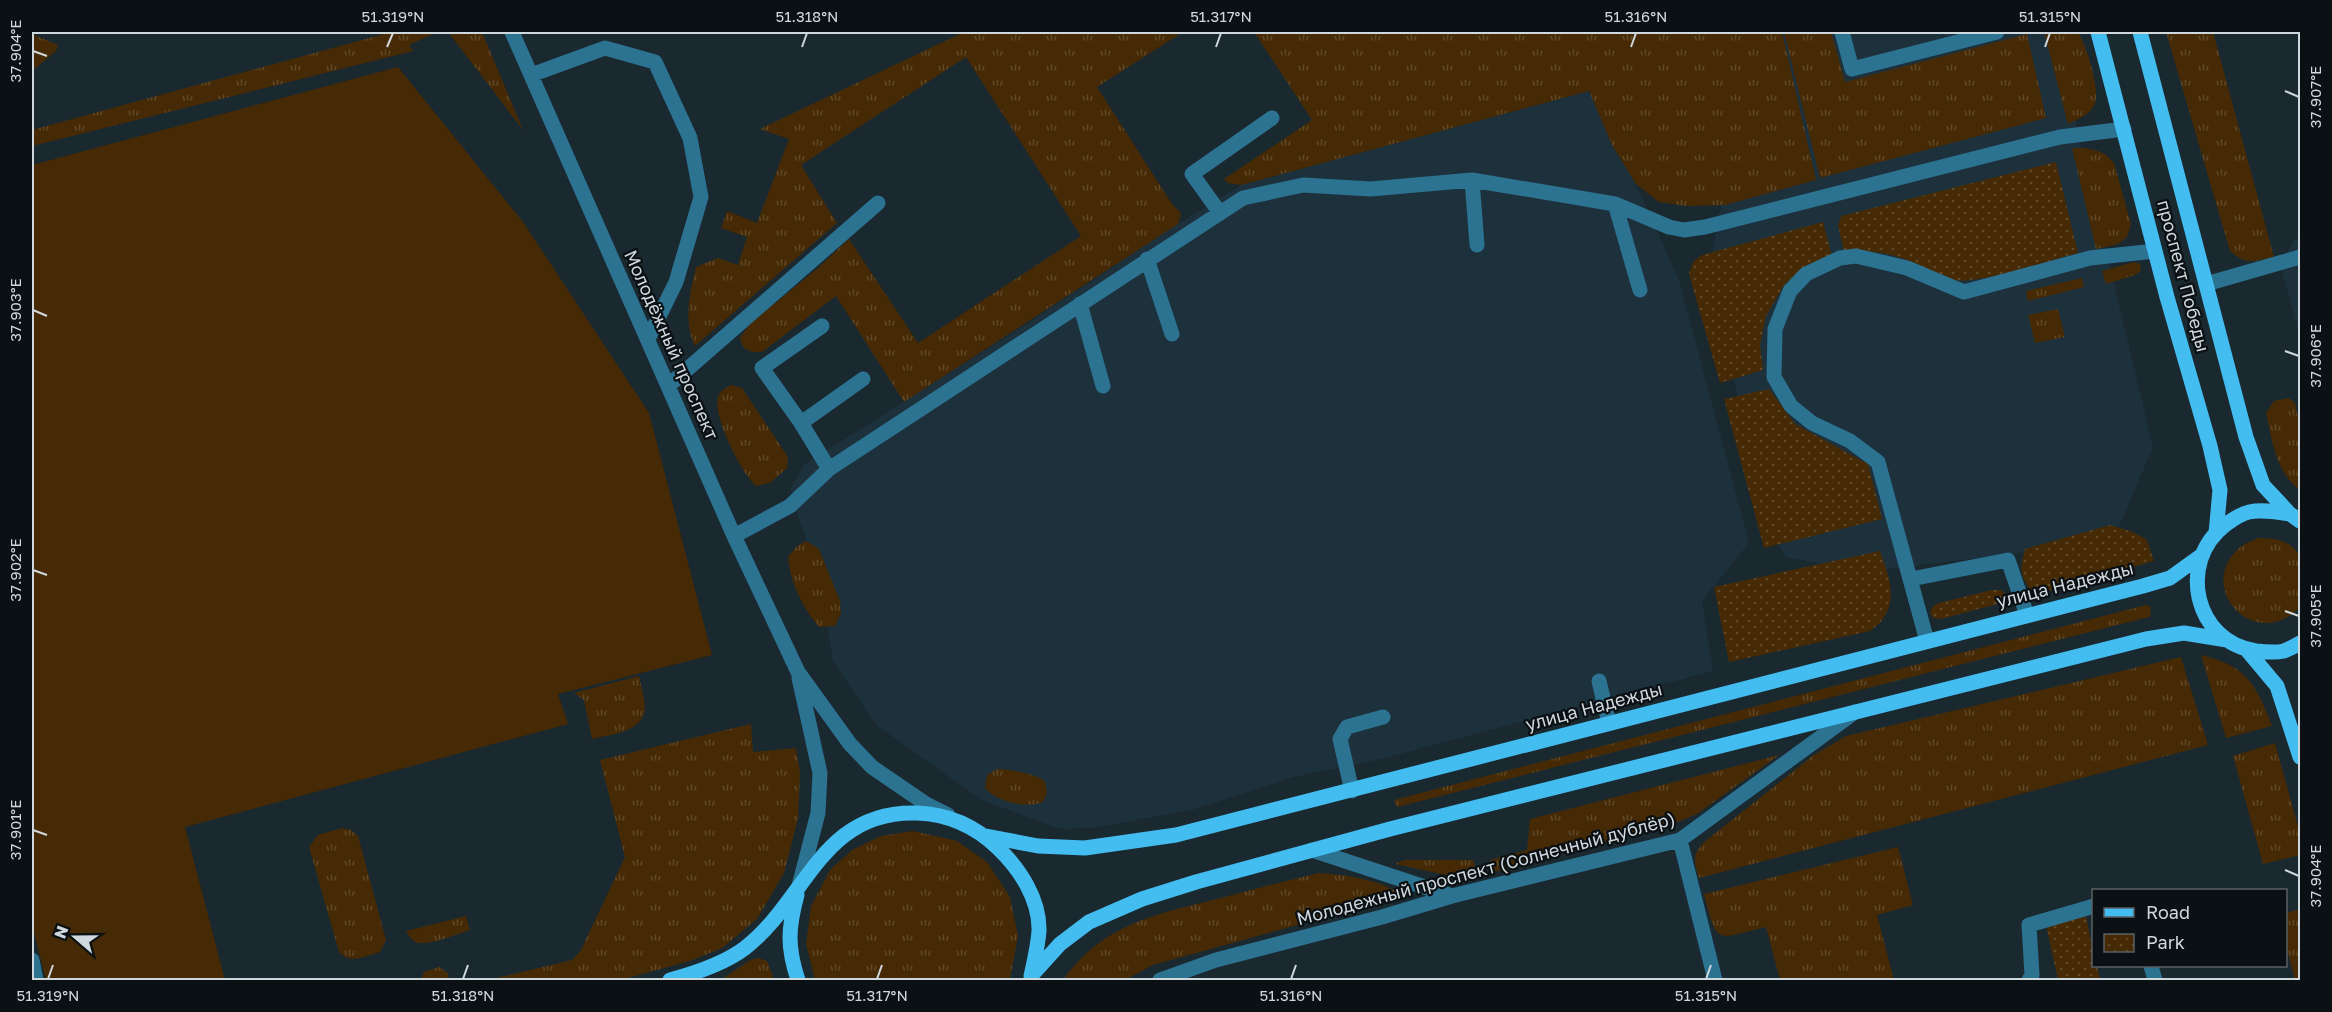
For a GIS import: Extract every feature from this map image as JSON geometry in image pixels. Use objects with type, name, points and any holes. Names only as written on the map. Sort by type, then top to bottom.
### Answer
[{"type":"main road","name":"проспект Победы","points":[[2098,32],[2215,468],[2220,490],[2216,533]]},
{"type":"main road","name":"проспект Победы","points":[[2140,32],[2246,436],[2263,485],[2295,518]]},
{"type":"main road","name":"проспект Победы","points":[[2295,518],[2270,510],[2248,512],[2235,518],[2216,533],[2202,555],[2196,585],[2202,609],[2209,622],[2227,640],[2246,649],[2271,653],[2284,651],[2301,644]]},
{"type":"main road","name":"улица Надежды","points":[[986,836],[1038,846],[1084,848],[1176,836],[2170,578],[2202,555]]},
{"type":"main road","points":[[1030,978],[1060,944],[1089,922],[1142,899],[1312,850],[1859,709],[2146,639],[2184,633],[2227,640]]},
{"type":"main road","name":"проспект Победы","points":[[2246,649],[2277,686],[2301,757]]},
{"type":"main road","name":"Молодёжный проспект","points":[[798,981],[792,960],[789,925],[799,886],[818,860],[840,837],[868,821],[904,812],[951,817],[986,836],[1011,860],[1032,894],[1039,930],[1030,978]]},
{"type":"main road","points":[[670,981],[715,966],[744,948],[772,922],[799,886]]},
{"type":"street","name":"Молодёжный проспект","points":[[512,32],[734,536],[798,672],[850,744],[872,766],[926,804],[951,817]]},
{"type":"street","points":[[1842,32],[1852,69],[1987,33]]},
{"type":"street","points":[[531,75],[605,48],[655,62],[690,138],[701,197],[676,282],[648,339]]},
{"type":"street","points":[[1220,213],[1192,174],[1272,118]]},
{"type":"street","points":[[734,536],[790,506],[829,469],[1243,198],[1303,185],[1371,189],[1472,180],[1615,204],[1684,230],[1705,227],[2061,138],[2124,129]]},
{"type":"street","points":[[1472,180],[1477,245]]},
{"type":"street","points":[[668,386],[878,203]]},
{"type":"street","points":[[1615,204],[1640,290]]},
{"type":"street","points":[[1927,640],[1878,462],[1850,441],[1812,423],[1791,406],[1774,377],[1775,329],[1790,291],[1806,274],[1840,258],[1856,256],[1907,268],[1964,292],[2090,258],[2155,251]]},
{"type":"street","points":[[2206,284],[2301,257]]},
{"type":"street","points":[[1147,259],[1172,334]]},
{"type":"street","points":[[1080,304],[1103,386]]},
{"type":"street","points":[[822,326],[762,368],[801,423],[829,469]]},
{"type":"street","points":[[801,423],[863,379]]},
{"type":"street","points":[[1911,579],[2008,560],[2027,615]]},
{"type":"street","name":"Молодёжный проспект","points":[[798,672],[820,773],[818,813],[799,886]]},
{"type":"street","points":[[1599,681],[1609,723]]},
{"type":"street","name":"Молодежный проспект (Солнечный дублёр)","points":[[1160,981],[1216,960],[1382,917],[1452,896],[1680,840],[1859,709]]},
{"type":"street","points":[[1352,790],[1340,739],[1347,727],[1383,717]]},
{"type":"street","points":[[1680,840],[1715,981]]},
{"type":"street","points":[[1312,850],[1452,896]]},
{"type":"street","points":[[2030,981],[2032,975],[2029,925],[2092,907]]},
{"type":"street","points":[[32,960],[36,981]]},
{"type":"shaded area","points":[[1722,32],[2054,32],[2153,447],[2113,541],[1865,572],[1786,557],[1770,530],[1708,272],[1738,123]]},
{"type":"shaded area","points":[[1590,91],[1612,145],[1636,185],[1679,280],[1749,543],[1702,601],[1713,671],[1381,759],[1294,777],[1192,810],[1093,828],[1060,829],[982,800],[876,725],[833,661],[821,588],[790,489],[805,464],[1241,185]]},
{"type":"shaded area","points":[[2300,238],[2300,337],[2281,268],[2293,240]]},
{"type":"green space","points":[[391,32],[438,32],[409,45],[413,51],[32,146],[32,130]]},
{"type":"green space","points":[[448,32],[482,32],[523,130]]},
{"type":"green space","points":[[964,32],[1183,32],[1097,87],[1172,204],[1181,213],[1178,224],[904,402],[836,296],[762,352],[745,349],[740,338],[750,324],[818,268],[849,239],[918,343],[1081,236],[966,57],[801,165],[837,223],[695,346],[688,317],[696,267],[718,258],[738,265],[747,237],[721,228],[727,211],[757,223],[789,139],[760,129]]},
{"type":"green space","points":[[1254,32],[1782,32],[1816,180],[1725,205],[1686,206],[1659,202],[1636,184],[1612,145],[1589,91],[1241,185],[1228,183],[1224,179],[1312,120]]},
{"type":"green space","points":[[1784,32],[1831,32],[1845,82],[2027,34],[2046,118],[1820,178]]},
{"type":"green space","points":[[2044,32],[2079,34],[2092,68],[2096,88],[2095,104],[2087,114],[2068,124]]},
{"type":"green space","points":[[2166,32],[2213,32],[2274,257],[2246,261],[2230,251]]},
{"type":"green space","points":[[32,34],[58,45],[56,51],[32,71]]},
{"type":"green space","points":[[398,67],[523,222],[649,413],[712,655],[558,694],[568,724],[185,827],[225,980],[46,980],[32,924],[32,165]]},
{"type":"green space","points":[[2072,148],[2098,151],[2114,163],[2131,224],[2127,237],[2118,244],[2096,249]]},
{"type":"green space","points":[[2056,162],[2078,253],[1980,279],[1953,280],[1891,255],[1868,251],[1844,251],[1838,226],[1841,216]]},
{"type":"green space","points":[[1823,222],[1832,256],[1803,268],[1784,285],[1766,316],[1760,345],[1763,370],[1720,383],[1689,274],[1693,262],[1702,255]]},
{"type":"green space","points":[[2134,262],[2140,264],[2141,271],[2106,284],[2102,271]]},
{"type":"green space","points":[[2082,278],[2084,287],[2028,301],[2026,291]]},
{"type":"green space","points":[[2058,309],[2065,337],[2035,343],[2028,315]]},
{"type":"green space","points":[[732,385],[742,388],[788,457],[787,468],[770,483],[756,486],[750,480],[736,458],[724,430],[717,406],[718,397],[722,391]]},
{"type":"green space","points":[[1769,389],[1795,424],[1868,464],[1882,519],[1764,548],[1724,399]]},
{"type":"green space","points":[[2289,398],[2295,403],[2300,427],[2300,490],[2285,475],[2280,465],[2266,413],[2274,401]]},
{"type":"green space","points":[[2110,525],[2133,532],[2147,540],[2154,561],[2045,592],[2032,592],[2022,572],[2025,549]]},
{"type":"green space","points":[[2258,538],[2287,543],[2300,556],[2300,607],[2283,619],[2266,623],[2250,619],[2236,610],[2227,597],[2223,581],[2227,565],[2238,549]]},
{"type":"green space","points":[[806,541],[819,549],[840,601],[841,613],[835,626],[819,627],[794,585],[788,557],[796,547]]},
{"type":"green space","points":[[1880,551],[1890,584],[1890,601],[1883,619],[1870,631],[1729,662],[1714,587]]},
{"type":"green space","points":[[1992,590],[2001,590],[2006,594],[2001,603],[1941,619],[1933,618],[1930,613],[1933,606],[1939,603]]},
{"type":"green space","points":[[2146,605],[2151,607],[2150,617],[1397,807],[1394,800]]},
{"type":"green space","points":[[2201,655],[2229,665],[2248,679],[2261,699],[2272,726],[2226,738]]},
{"type":"green space","points":[[2181,657],[2208,745],[1699,878],[1695,858],[1704,842],[1814,755],[1846,736]]},
{"type":"green space","points":[[639,676],[645,705],[641,720],[630,729],[592,739],[584,700],[574,693]]},
{"type":"green space","points":[[751,724],[753,752],[796,748],[800,773],[798,818],[784,873],[757,919],[722,948],[690,961],[620,980],[488,980],[572,960],[581,950],[625,857],[600,760]]},
{"type":"green space","points":[[2275,743],[2300,834],[2300,855],[2263,864],[2233,756]]},
{"type":"green space","points":[[1779,755],[1697,814],[1673,824],[1494,872],[1490,860],[1527,850],[1530,819]]},
{"type":"green space","points":[[997,769],[1027,774],[1045,781],[1047,793],[1043,802],[1028,805],[1012,803],[990,793],[985,788],[987,775]]},
{"type":"green space","points":[[342,828],[351,830],[358,836],[386,940],[380,952],[353,959],[339,952],[309,847],[318,835]]},
{"type":"green space","points":[[913,831],[957,841],[987,862],[1010,897],[1018,936],[1010,979],[815,980],[806,944],[811,906],[830,870],[852,850],[881,836]]},
{"type":"green space","points":[[1898,847],[1913,905],[1877,915],[1894,980],[1780,980],[1766,927],[1728,936],[1716,931],[1712,923],[1704,894]]},
{"type":"green space","points":[[1404,860],[1473,860],[1478,877],[1469,880],[1395,864]]},
{"type":"green space","points":[[1319,873],[1372,881],[1400,894],[1391,899],[1153,965],[1125,980],[1063,980],[1095,946],[1131,924],[1172,911]]},
{"type":"green space","points":[[2300,909],[2300,980],[2295,980],[2287,950],[2287,913]]},
{"type":"green space","points":[[466,916],[470,930],[439,940],[418,943],[406,931]]},
{"type":"green space","points":[[2086,916],[2092,947],[2092,967],[2097,967],[2100,980],[2058,980],[2046,925]]},
{"type":"green space","points":[[759,958],[767,961],[774,980],[721,980],[750,960]]},
{"type":"green space","points":[[439,967],[448,973],[449,980],[421,980],[424,972]]}]
